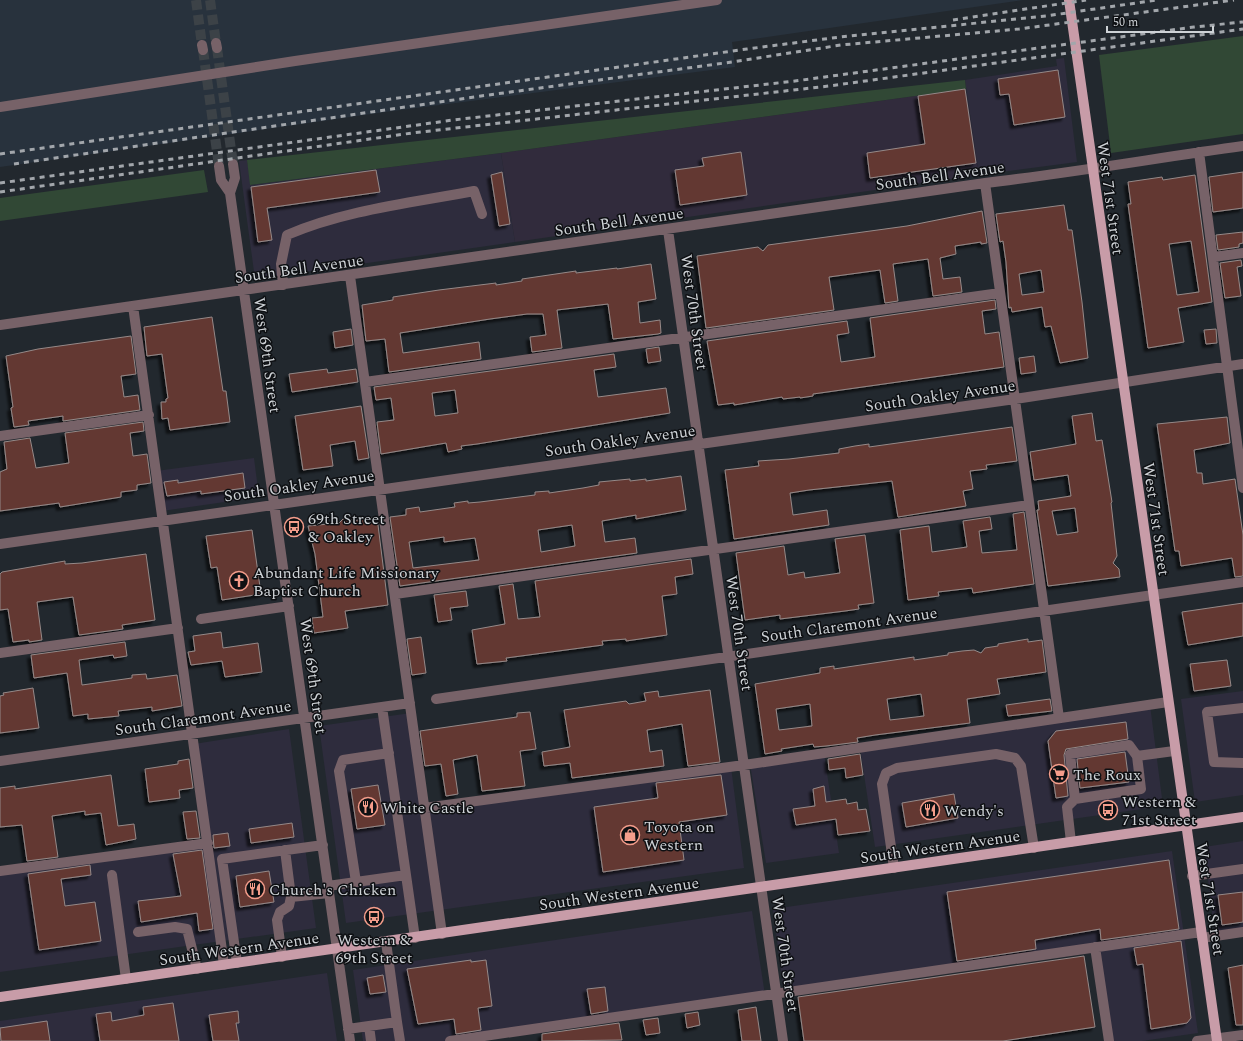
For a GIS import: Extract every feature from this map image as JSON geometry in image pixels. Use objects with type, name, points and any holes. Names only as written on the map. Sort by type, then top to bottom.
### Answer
[{"type":"main road","name":"West 71st Street","points":[[1069,0],[1216,1040]]},
{"type":"main road","name":"South Western Avenue","points":[[0,997],[1243,817]]},
{"type":"street","points":[[0,107],[717,0]]},
{"type":"street","name":"South Bell Avenue","points":[[0,325],[350,276],[985,183],[1067,173],[1243,146]]},
{"type":"street","points":[[1199,152],[1242,471],[1243,488]]},
{"type":"street","name":"West 69th Street","points":[[230,194],[235,178],[233,164]]},
{"type":"street","name":"West 69th Street","points":[[219,166],[221,180],[230,194],[350,1041]]},
{"type":"street","points":[[985,183],[1059,718]]},
{"type":"street","points":[[283,285],[281,264],[287,236],[316,223],[384,208],[474,191],[482,214]]},
{"type":"street","name":"West 70th Street","points":[[668,230],[783,1041]]},
{"type":"street","points":[[1213,257],[1243,253]]},
{"type":"street","points":[[350,276],[442,934]]},
{"type":"street","points":[[366,382],[1000,293]]},
{"type":"street","points":[[133,306],[224,965]]},
{"type":"street","name":"South Oakley Avenue","points":[[0,544],[380,488],[698,445],[1098,387],[1122,381],[1243,364]]},
{"type":"street","points":[[0,436],[149,415]]},
{"type":"street","points":[[395,594],[1029,505]]},
{"type":"street","name":"South Claremont Avenue","points":[[436,699],[1243,582]]},
{"type":"street","points":[[201,619],[288,606]]},
{"type":"street","points":[[0,653],[178,628]]},
{"type":"street","points":[[424,808],[744,765],[1168,702]]},
{"type":"street","name":"South Claremont Avenue","points":[[0,761],[410,703]]},
{"type":"street","points":[[382,707],[415,938]]},
{"type":"street","points":[[1243,708],[1207,712],[1214,762],[1243,763]]},
{"type":"street","points":[[1071,842],[1067,807],[1075,799],[1142,789],[1137,756],[1129,745],[1070,754],[1075,799]]},
{"type":"street","points":[[1137,756],[1174,751]]},
{"type":"street","points":[[356,882],[339,771],[343,760],[389,753]]},
{"type":"street","points":[[894,868],[882,784],[886,773],[897,768],[950,760],[996,754],[1015,758],[1021,766],[1034,848]]},
{"type":"street","points":[[0,871],[208,843]]},
{"type":"street","points":[[237,963],[222,859],[323,845]]},
{"type":"street","points":[[282,957],[277,920],[280,912],[289,906],[291,897],[285,850]]},
{"type":"street","points":[[1192,876],[1243,869]]},
{"type":"street","points":[[112,875],[126,979]]},
{"type":"street","points":[[291,897],[329,890],[356,882],[406,875]]},
{"type":"street","points":[[138,932],[175,927],[187,929],[197,969]]},
{"type":"street","points":[[454,1041],[1095,947],[1201,935],[1243,932]]},
{"type":"street","points":[[386,942],[400,1041]]},
{"type":"street","points":[[1095,947],[1109,1041]]},
{"type":"street","points":[[348,1029],[397,1022]]},
{"type":"street","points":[[369,1026],[371,1041]]},
{"type":"street","points":[[1197,1041],[1216,1040],[1243,1035]]},
{"type":"shaded area","points":[[0,0],[1023,0],[732,42],[735,67],[385,112],[0,167]]},
{"type":"shaded area","points":[[1064,58],[1077,162],[979,175],[965,80],[1057,66],[1056,59]]},
{"type":"shaded area","points":[[966,89],[979,175],[515,242],[501,153]]},
{"type":"shaded area","points":[[501,153],[515,242],[255,279],[239,161],[247,160],[251,185]]},
{"type":"shaded area","points":[[254,458],[259,497],[162,511],[156,471]]},
{"type":"shaded area","points":[[1243,691],[1243,795],[1195,802],[1181,699]]},
{"type":"shaded area","points":[[1150,705],[1163,806],[875,847],[860,748]]},
{"type":"shaded area","points":[[411,713],[424,808],[731,767],[744,868],[346,923],[319,726]]},
{"type":"shaded area","points":[[289,729],[316,928],[0,972],[0,871],[207,843],[194,744]]},
{"type":"shaded area","points":[[824,753],[839,853],[766,863],[750,764]]},
{"type":"shaded area","points":[[1243,841],[1243,932],[1215,936],[1204,847]]},
{"type":"shaded area","points":[[1172,851],[1198,1033],[1142,1041],[1109,1041],[1095,947],[784,993],[773,909]]},
{"type":"shaded area","points":[[752,911],[765,995],[456,1041],[363,1041],[353,970]]},
{"type":"shaded area","points":[[327,973],[337,1041],[0,1041],[0,1021]]},
{"type":"green space","points":[[1243,36],[1243,134],[1111,153],[1099,55]]},
{"type":"green space","points":[[965,80],[966,89],[501,153],[250,185],[247,160]]},
{"type":"green space","points":[[204,170],[208,192],[0,221],[0,198]]},
{"type":"building","points":[[1058,70],[1065,117],[1014,125],[1009,94],[1000,95],[998,79]]},
{"type":"building","points":[[965,89],[976,163],[870,178],[867,153],[925,144],[918,96]]},
{"type":"building","points":[[741,152],[747,195],[680,205],[675,170],[704,166],[702,158]]},
{"type":"building","points":[[376,170],[380,192],[267,208],[272,240],[258,242],[251,187]]},
{"type":"building","points":[[502,172],[510,224],[499,226],[491,175]]},
{"type":"building","points":[[1243,172],[1243,208],[1213,212],[1209,177]]},
{"type":"building","points":[[1195,175],[1212,302],[1178,308],[1184,342],[1148,348],[1128,204],[1131,204],[1128,182],[1162,177],[1163,180]],"holes":[[[1191,241],[1199,292],[1177,295],[1169,244]]]},
{"type":"building","points":[[1064,205],[1068,230],[1072,230],[1088,358],[1060,363],[1051,326],[1045,327],[1042,307],[1012,312],[1011,307],[1009,308],[1006,262],[1003,241],[1000,242],[996,214]],"holes":[[[1041,270],[1044,292],[1022,295],[1019,274]]]},
{"type":"building","points":[[982,211],[987,243],[981,244],[981,242],[955,246],[956,254],[940,258],[943,279],[960,277],[962,292],[933,296],[928,259],[893,264],[898,301],[885,303],[880,270],[829,277],[834,310],[706,328],[697,256],[758,247],[763,251],[768,245],[907,226]]},
{"type":"building","points":[[1243,232],[1243,243],[1239,244],[1239,247],[1218,250],[1216,235]]},
{"type":"building","points":[[1241,260],[1242,266],[1237,267],[1241,296],[1225,298],[1220,263]]},
{"type":"building","points":[[651,264],[656,299],[638,302],[640,323],[660,320],[661,333],[658,334],[613,339],[608,304],[557,310],[562,348],[532,352],[530,337],[546,335],[543,314],[527,314],[490,319],[400,333],[403,353],[479,342],[481,359],[389,372],[385,339],[366,341],[362,305],[393,300],[393,297],[439,290],[496,283],[496,285],[522,281],[522,279],[576,271],[576,273]]},
{"type":"building","points":[[995,300],[996,309],[982,311],[985,334],[999,332],[1004,367],[813,394],[813,396],[800,398],[783,399],[782,397],[734,405],[734,403],[718,405],[707,341],[847,321],[849,333],[837,335],[841,362],[875,357],[870,318]]},
{"type":"building","points":[[212,317],[223,391],[226,391],[230,422],[170,430],[168,418],[162,419],[161,402],[166,402],[166,399],[168,398],[162,354],[147,356],[144,327]]},
{"type":"building","points":[[351,329],[353,345],[335,348],[333,332]]},
{"type":"building","points":[[1216,329],[1217,343],[1206,344],[1204,330]]},
{"type":"building","points":[[131,336],[136,374],[121,376],[124,397],[138,395],[140,410],[63,421],[63,416],[28,421],[29,425],[14,427],[11,408],[13,407],[6,356],[38,349]]},
{"type":"building","points":[[659,347],[661,361],[648,363],[646,349]]},
{"type":"building","points":[[614,354],[616,367],[594,370],[598,397],[666,388],[670,413],[461,446],[462,449],[448,452],[446,443],[381,454],[377,422],[394,420],[391,398],[376,400],[374,387]],"holes":[[[455,390],[458,413],[435,416],[432,393]]]},
{"type":"building","points":[[1034,356],[1036,372],[1021,374],[1019,358]]},
{"type":"building","points":[[327,369],[328,373],[356,369],[358,382],[292,392],[289,374]]},
{"type":"building","points":[[361,406],[369,458],[358,460],[355,441],[330,445],[333,466],[303,470],[295,416]]},
{"type":"building","points":[[1092,413],[1096,441],[1102,440],[1112,502],[1117,556],[1113,563],[1119,569],[1120,577],[1048,586],[1037,510],[1039,510],[1038,501],[1071,496],[1068,475],[1034,480],[1030,452],[1076,444],[1072,416]],"holes":[[[1075,508],[1078,532],[1057,535],[1052,511]]]},
{"type":"building","points":[[1227,417],[1230,443],[1194,450],[1197,473],[1202,473],[1203,484],[1235,479],[1243,535],[1243,576],[1235,577],[1232,558],[1181,566],[1179,551],[1175,551],[1157,424]]},
{"type":"building","points":[[143,422],[144,431],[130,433],[133,456],[147,454],[151,483],[137,485],[137,490],[121,492],[121,497],[60,507],[59,503],[0,511],[0,472],[7,469],[4,442],[30,438],[36,468],[69,463],[65,433]]},
{"type":"building","points":[[1012,427],[1017,461],[986,465],[987,469],[970,471],[973,489],[963,491],[966,506],[898,517],[892,481],[809,490],[790,493],[793,515],[827,510],[829,525],[734,539],[725,470],[759,466],[758,461],[839,453],[839,449],[855,446],[869,444],[869,447]]},
{"type":"building","points":[[243,473],[245,488],[201,494],[201,491],[167,496],[164,482],[178,480],[178,483]]},
{"type":"building","points":[[681,476],[686,510],[636,519],[636,515],[602,521],[605,542],[635,538],[637,553],[400,586],[390,517],[406,515],[406,509],[419,507],[420,512],[455,507],[454,503],[468,501],[468,503],[480,502],[535,495],[535,492],[549,491],[549,493],[583,488],[599,485],[599,482],[630,479],[630,481],[646,479],[646,481]],"holes":[[[572,525],[575,546],[541,552],[538,530]],[[444,537],[444,542],[475,538],[479,560],[413,568],[409,542]]]},
{"type":"building","points":[[1024,512],[1034,584],[973,593],[972,588],[938,592],[939,596],[908,600],[900,530],[929,526],[932,552],[967,547],[963,521],[990,517],[992,529],[979,531],[982,553],[1017,550],[1013,514]]},
{"type":"building","points":[[377,517],[388,605],[345,611],[348,628],[314,633],[312,618],[323,617],[315,554],[308,526],[339,523],[343,519],[352,519],[352,521]]},
{"type":"building","points":[[252,530],[261,594],[222,600],[217,567],[211,568],[206,536]]},
{"type":"building","points":[[865,535],[874,603],[858,605],[859,609],[845,611],[780,619],[780,615],[745,620],[736,553],[784,546],[788,575],[804,572],[805,578],[840,573],[835,539]]},
{"type":"building","points":[[146,554],[155,620],[122,625],[123,629],[79,635],[73,597],[37,602],[42,640],[13,642],[8,609],[0,610],[0,574],[2,572],[65,561],[65,564],[82,563]]},
{"type":"building","points":[[691,559],[693,574],[675,577],[677,594],[662,596],[667,635],[626,641],[626,639],[602,641],[603,645],[506,658],[507,661],[477,664],[472,630],[505,624],[499,586],[513,584],[518,619],[540,617],[535,581]]},
{"type":"building","points":[[466,591],[468,606],[450,608],[452,620],[438,622],[434,595]]},
{"type":"building","points":[[1243,603],[1243,636],[1188,645],[1182,612]]},
{"type":"building","points":[[221,632],[223,648],[258,643],[262,672],[225,677],[222,661],[191,665],[188,652],[195,651],[193,636]]},
{"type":"building","points":[[421,637],[426,673],[412,675],[407,639]]},
{"type":"building","points":[[1028,639],[1028,642],[1042,640],[1046,672],[997,679],[1000,694],[967,699],[970,723],[857,738],[858,742],[814,747],[813,744],[781,749],[782,751],[765,754],[755,684],[820,673],[820,668],[834,666],[834,669],[914,657],[914,660],[948,655],[948,653],[962,651],[974,650],[981,653],[985,648],[998,646],[998,644]],"holes":[[[921,694],[924,716],[890,720],[887,699]],[[810,704],[812,726],[779,730],[776,709]]]},
{"type":"building","points":[[125,642],[127,656],[114,658],[113,655],[79,660],[82,685],[132,678],[132,675],[146,674],[147,679],[177,675],[182,706],[152,711],[152,707],[118,711],[119,716],[88,719],[88,714],[73,716],[67,673],[34,678],[31,655]]},
{"type":"building","points":[[1227,660],[1231,686],[1194,691],[1190,664]]},
{"type":"building","points":[[33,688],[39,728],[0,733],[0,696],[4,695],[3,693]]},
{"type":"building","points":[[710,690],[720,762],[688,766],[682,724],[647,730],[650,752],[662,750],[664,766],[572,778],[570,763],[544,766],[542,752],[570,747],[564,710],[626,701],[629,704],[646,701],[644,693],[658,691],[659,697]]},
{"type":"building","points":[[1050,699],[1052,711],[1008,716],[1006,705]]},
{"type":"building","points":[[530,712],[536,749],[520,751],[525,786],[482,791],[477,755],[453,760],[458,794],[446,796],[441,764],[425,766],[420,731],[517,717],[517,713]]},
{"type":"building","name":"The Roux","points":[[1126,722],[1128,739],[1066,749],[1064,755],[1068,796],[1056,798],[1048,741],[1056,731]]},
{"type":"building","name":"The Roux","points":[[1125,752],[1129,782],[1080,788],[1077,759]]},
{"type":"building","points":[[860,754],[863,775],[846,778],[845,768],[829,770],[828,759]]},
{"type":"building","points":[[189,759],[193,788],[179,790],[180,798],[149,802],[145,769],[178,764],[178,761]]},
{"type":"building","points":[[111,775],[118,826],[134,824],[136,839],[106,845],[101,813],[85,815],[85,811],[52,816],[58,857],[27,861],[22,825],[0,827],[0,788],[15,786],[15,789]]},
{"type":"building","points":[[721,775],[727,815],[679,822],[684,860],[603,872],[594,807],[658,798],[656,783]]},
{"type":"building","name":"White Castle","points":[[378,785],[385,825],[357,829],[351,789]]},
{"type":"building","points":[[824,786],[826,802],[846,799],[847,804],[857,802],[858,810],[866,809],[870,831],[838,835],[836,819],[796,825],[793,809],[815,806],[813,789]]},
{"type":"building","name":"Wendy's","points":[[954,794],[958,818],[906,827],[902,803]]},
{"type":"building","points":[[196,811],[200,838],[187,839],[183,812]]},
{"type":"building","points":[[292,823],[294,837],[251,843],[249,829]]},
{"type":"building","points":[[228,833],[230,846],[214,848],[213,835]]},
{"type":"building","points":[[202,850],[213,929],[199,931],[197,913],[141,922],[138,901],[181,896],[173,854]]},
{"type":"building","points":[[1169,860],[1179,929],[1101,940],[1100,929],[1035,940],[1036,949],[957,961],[947,892]]},
{"type":"building","points":[[90,865],[91,875],[61,879],[65,906],[95,902],[101,941],[39,950],[28,874]]},
{"type":"building","name":"Church's Chicken","points":[[269,871],[274,902],[240,907],[236,876]]},
{"type":"building","points":[[1243,892],[1243,922],[1222,925],[1218,895]]},
{"type":"building","points":[[1181,941],[1191,1018],[1187,1023],[1151,1029],[1143,964],[1137,965],[1134,948]]},
{"type":"building","points":[[1084,956],[1095,1027],[1003,1041],[804,1041],[798,997]]},
{"type":"building","points":[[471,960],[471,962],[486,960],[492,1006],[478,1008],[481,1030],[456,1034],[454,1019],[418,1024],[407,969]]},
{"type":"building","points":[[1243,965],[1243,1025],[1236,1025],[1228,968]]},
{"type":"building","points":[[383,975],[386,992],[370,994],[367,978]]},
{"type":"building","points":[[605,987],[608,1011],[591,1014],[587,989]]},
{"type":"building","points":[[173,1003],[179,1041],[100,1041],[96,1014],[111,1012],[112,1021],[144,1015],[143,1007]]},
{"type":"building","points":[[756,1007],[761,1041],[742,1041],[738,1010]]},
{"type":"building","points":[[238,1011],[239,1023],[236,1023],[239,1041],[213,1041],[209,1015]]},
{"type":"building","points":[[698,1012],[700,1025],[687,1028],[685,1014]]},
{"type":"building","points":[[658,1018],[660,1033],[646,1035],[643,1020]]},
{"type":"building","points":[[47,1021],[50,1041],[1,1041],[0,1028]]},
{"type":"building","points":[[619,1023],[622,1040],[542,1041],[542,1034]]},
{"type":"tunnel","points":[[196,0],[202,45]]},
{"type":"tunnel","points":[[210,0],[216,43]]},
{"type":"tunnel","points":[[217,48],[233,164]]},
{"type":"tunnel","points":[[203,50],[219,166]]},
{"type":"railway","points":[[953,20],[1086,0]]},
{"type":"railway","points":[[0,154],[747,49],[840,37],[1046,16],[1157,0]]},
{"type":"railway","points":[[14,164],[481,96],[732,62],[841,45],[1019,29],[1234,0]]},
{"type":"railway","points":[[0,183],[453,120],[795,81],[1194,27],[1243,22]]},
{"type":"railway","points":[[0,192],[412,133],[829,86],[1243,29]]},
{"type":"place","name":"69th Street & Oakley","points":[[294,527]]},
{"type":"place","name":"Abundant Life Missionary Baptist Church","points":[[239,581]]},
{"type":"place","name":"The Roux","points":[[1059,774]]},
{"type":"place","name":"White Castle","points":[[368,807]]},
{"type":"place","name":"Wendy's","points":[[930,810]]},
{"type":"place","name":"Western & 71st Street","points":[[1108,810]]},
{"type":"place","name":"Toyota on Western","points":[[630,835]]},
{"type":"place","name":"Church's Chicken","points":[[255,889]]},
{"type":"place","name":"Western & 69th Street","points":[[374,917]]}]
